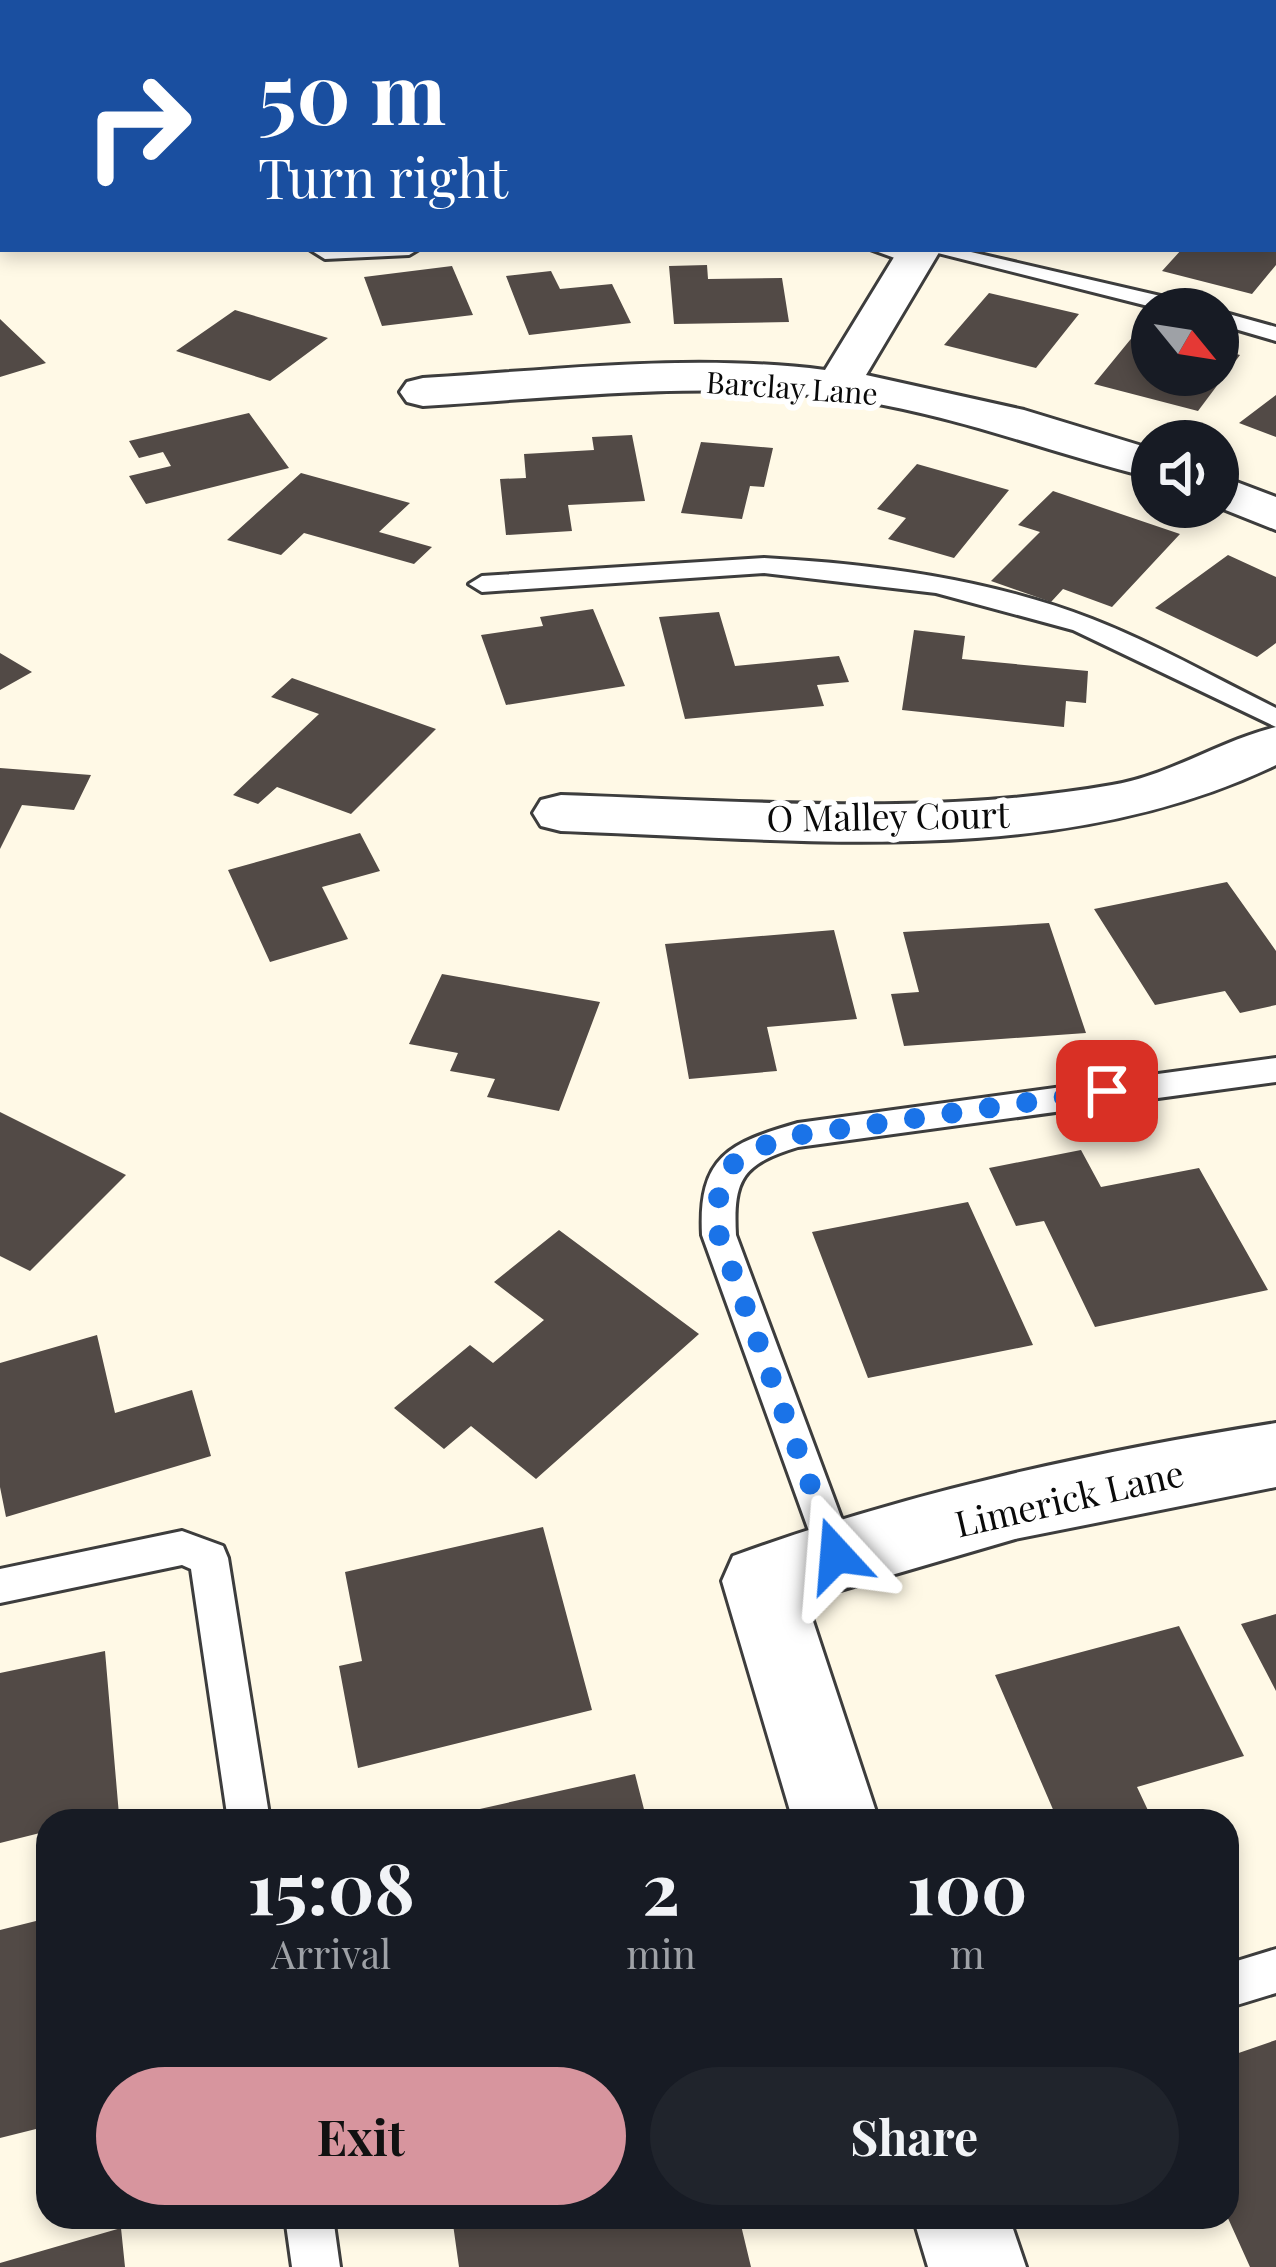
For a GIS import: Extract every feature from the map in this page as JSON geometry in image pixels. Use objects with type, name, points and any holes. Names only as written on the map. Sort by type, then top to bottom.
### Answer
[{"type":"street","points":[[838,385],[911,252]]},
{"type":"street","name":"Barclay Lane","points":[[423,392],[758,378],[838,385],[967,406],[1131,457]]},
{"type":"street","points":[[1239,498],[1276,514]]},
{"type":"street","name":"O Malley Court","points":[[561,813],[970,822],[1121,801],[1239,767],[1276,744]]},
{"type":"street","name":"Limerick Lane","points":[[832,1809],[761,1582],[863,1544],[1196,1467],[1276,1455]]},
{"type":"street","points":[[965,2229],[977,2267]]},
{"type":"lane","points":[[917,252],[1131,297]]},
{"type":"lane","points":[[1239,323],[1276,334]]},
{"type":"lane","points":[[482,584],[732,566],[855,575],[971,592],[1051,614],[1128,643],[1276,719]]},
{"type":"lane","points":[[836,1555],[719,1235],[719,1180],[734,1161],[759,1146],[798,1135],[1276,1070]]},
{"type":"lane","points":[[0,1586],[182,1548],[209,1558],[247,1809]]},
{"type":"lane","points":[[1239,1982],[1276,1971]]},
{"type":"lane","points":[[310,2229],[316,2267]]},
{"type":"building","points":[[1179,252],[1276,252],[1276,265],[1252,294],[1162,271]]},
{"type":"building","points":[[707,265],[708,279],[782,278],[789,322],[674,324],[669,266]]},
{"type":"building","points":[[452,266],[473,315],[382,326],[364,277]]},
{"type":"building","points":[[551,271],[560,289],[612,284],[631,323],[529,335],[506,276]]},
{"type":"building","points":[[989,293],[1079,314],[1036,368],[944,345]]},
{"type":"building","points":[[235,310],[328,338],[270,381],[176,351]]},
{"type":"building","points":[[0,319],[46,363],[0,377]]},
{"type":"building","points":[[1131,339],[1131,394],[1094,384]]},
{"type":"building","points":[[1276,395],[1276,437],[1239,423]]},
{"type":"building","points":[[1140,396],[1209,396],[1198,411]]},
{"type":"building","points":[[249,413],[289,468],[146,504],[129,476],[171,466],[163,452],[139,458],[129,441]]},
{"type":"building","points":[[632,435],[645,501],[568,505],[572,531],[506,535],[500,479],[526,478],[524,454],[594,450],[592,437]]},
{"type":"building","points":[[701,442],[773,448],[764,487],[750,486],[742,519],[681,513]]},
{"type":"building","points":[[917,464],[1009,490],[954,558],[888,539],[906,518],[877,509]]},
{"type":"building","points":[[301,473],[410,503],[379,532],[432,547],[414,564],[304,533],[281,555],[227,540]]},
{"type":"building","points":[[1053,491],[1131,517],[1131,528],[1162,528],[1180,534],[1112,607],[1063,589],[1051,602],[991,581],[1040,532],[1018,525]]},
{"type":"building","points":[[1228,555],[1276,577],[1276,643],[1257,657],[1155,608]]},
{"type":"building","points":[[593,609],[625,686],[506,705],[481,635],[543,626],[540,617]]},
{"type":"building","points":[[719,612],[735,666],[839,656],[849,682],[817,685],[824,706],[685,719],[659,617]]},
{"type":"building","points":[[914,630],[965,636],[962,659],[1088,671],[1086,703],[1066,701],[1064,727],[902,710]]},
{"type":"building","points":[[0,653],[32,672],[0,690]]},
{"type":"building","points":[[292,678],[436,729],[351,814],[277,787],[258,804],[233,795],[319,714],[271,697]]},
{"type":"building","points":[[0,768],[91,775],[74,810],[22,805],[0,849]]},
{"type":"building","points":[[360,833],[380,871],[322,887],[348,939],[270,962],[228,870]]},
{"type":"building","points":[[1227,882],[1276,951],[1276,1005],[1240,1013],[1225,991],[1155,1005],[1094,909]]},
{"type":"building","points":[[1049,923],[1086,1033],[904,1046],[891,994],[919,992],[903,932]]},
{"type":"building","points":[[834,930],[857,1019],[767,1027],[777,1071],[689,1079],[665,944]]},
{"type":"building","points":[[442,974],[600,1002],[559,1111],[487,1097],[495,1079],[450,1071],[458,1053],[409,1044]]},
{"type":"building","points":[[0,1112],[126,1175],[30,1271],[0,1256]]},
{"type":"building","points":[[1081,1150],[1101,1187],[1199,1168],[1268,1290],[1095,1327],[1044,1221],[1016,1226],[989,1168]]},
{"type":"building","points":[[968,1202],[1033,1345],[868,1378],[812,1232]]},
{"type":"building","points":[[559,1230],[699,1334],[536,1479],[471,1426],[444,1449],[394,1408],[470,1345],[493,1363],[544,1320],[494,1282]]},
{"type":"building","points":[[97,1335],[115,1413],[192,1390],[211,1456],[6,1517],[0,1487],[0,1363]]},
{"type":"building","points":[[543,1527],[592,1710],[358,1768],[339,1666],[362,1661],[345,1572]]},
{"type":"building","points":[[1276,1614],[1276,1691],[1241,1624]]},
{"type":"building","points":[[1179,1626],[1244,1756],[1137,1787],[1147,1809],[1053,1809],[995,1675]]},
{"type":"building","points":[[105,1651],[118,1809],[36,1809],[36,1834],[0,1843],[0,1673]]},
{"type":"building","points":[[635,1774],[644,1809],[479,1809]]},
{"type":"building","points":[[36,1921],[36,2129],[0,2138],[0,1930]]},
{"type":"building","points":[[1276,2040],[1276,2267],[1250,2267],[1233,2229],[1239,2229],[1239,2053]]},
{"type":"building","points":[[121,2229],[125,2267],[0,2267],[0,2263]]},
{"type":"building","points":[[454,2229],[742,2229],[751,2267],[459,2267]]},
{"type":"route","points":[[836,1555],[719,1235],[719,1180],[734,1161],[759,1146],[798,1135],[1107,1091]]}]
